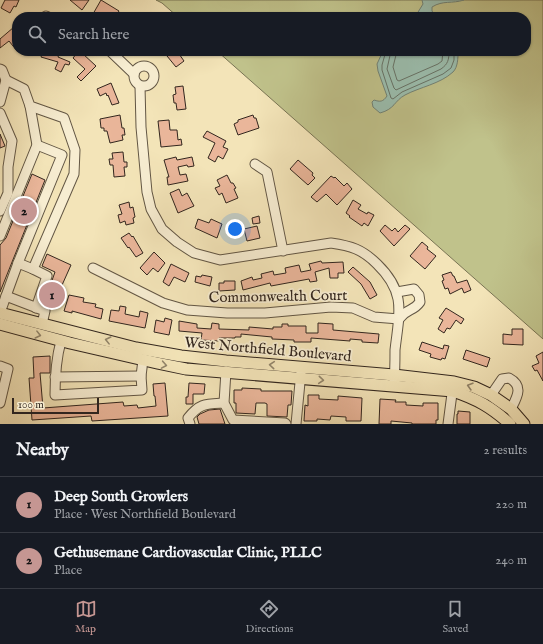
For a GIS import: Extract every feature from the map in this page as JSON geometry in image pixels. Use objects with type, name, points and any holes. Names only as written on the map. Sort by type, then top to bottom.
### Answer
[{"type":"main road","name":"West Northfield Boulevard","points":[[0,313],[42,324],[186,369],[226,372],[301,373],[474,387],[492,395],[511,409],[524,424]]},
{"type":"main road","name":"West Northfield Boulevard","points":[[0,324],[61,341],[144,355],[189,357],[301,373]]},
{"type":"main road","name":"West Northfield Boulevard","points":[[453,386],[493,409],[510,424]]},
{"type":"street","points":[[115,56],[134,74]]},
{"type":"street","points":[[140,86],[146,86],[152,83],[154,77],[152,70],[147,66],[137,68],[134,74],[135,81],[140,86],[141,127],[147,192],[151,209],[162,229],[176,242],[194,253],[220,260],[330,244],[347,245],[370,257],[385,272],[397,292],[400,319],[394,380]]},
{"type":"street","points":[[0,69],[2,70],[6,80],[0,102]]},
{"type":"street","points":[[0,236],[37,145],[30,106],[24,89],[6,80]]},
{"type":"street","points":[[30,106],[64,118],[75,150],[74,174],[33,269]]},
{"type":"street","points":[[0,113],[12,141],[8,167],[8,193],[0,211]]},
{"type":"street","points":[[37,145],[75,162]]},
{"type":"street","points":[[0,313],[3,299],[62,156]]},
{"type":"street","points":[[256,164],[267,172],[283,252]]},
{"type":"street","points":[[18,263],[46,276],[36,308]]},
{"type":"street","name":"Commonwealth Court","points":[[93,268],[163,302],[187,310],[227,313],[265,313],[331,307],[353,308],[374,317],[400,319]]},
{"type":"street","points":[[397,292],[414,289],[419,295],[420,302],[416,308],[405,312],[400,319]]},
{"type":"street","points":[[3,299],[45,311],[42,324]]},
{"type":"street","points":[[61,341],[55,377],[55,395],[142,390],[141,376],[144,355]]},
{"type":"street","points":[[0,366],[8,369],[0,403]]},
{"type":"street","points":[[226,372],[224,403],[233,420],[281,424]]},
{"type":"street","points":[[296,424],[301,373]]},
{"type":"street","points":[[55,377],[141,376]]},
{"type":"street","points":[[492,395],[502,379],[509,378],[515,381],[518,387],[518,394],[511,409]]},
{"type":"street","points":[[448,424],[453,386]]},
{"type":"street","points":[[190,424],[188,418],[201,405],[224,403]]},
{"type":"green space","points":[[156,0],[543,0],[543,339],[223,56],[531,56],[531,12],[172,12]]},
{"type":"water","points":[[422,0],[464,0],[436,5],[432,7],[433,12],[418,12],[423,4]]},
{"type":"water","points":[[381,56],[458,56],[456,68],[448,76],[442,80],[405,95],[392,107],[380,113],[373,107],[372,102],[374,100],[383,100],[387,96],[377,64]]},
{"type":"building","points":[[5,0],[19,0],[16,7],[14,6],[10,13],[1,8]]},
{"type":"building","points":[[70,0],[89,0],[82,10]]},
{"type":"building","points":[[101,0],[119,11],[118,12],[94,12]]},
{"type":"building","points":[[12,29],[12,45],[9,41],[0,48],[0,39]]},
{"type":"building","points":[[58,56],[70,62],[69,65],[65,64],[61,72],[55,69],[58,62],[41,57]]},
{"type":"building","points":[[75,56],[85,56],[96,66],[81,81],[77,77],[85,69],[73,58]]},
{"type":"building","points":[[167,56],[180,56],[184,61],[176,67]]},
{"type":"building","points":[[111,83],[119,103],[112,105],[108,95],[107,96],[106,93],[100,96],[97,89]]},
{"type":"building","points":[[183,86],[186,109],[177,110],[173,95],[176,94],[175,87]]},
{"type":"building","points":[[120,115],[122,128],[124,128],[125,135],[122,135],[123,140],[110,143],[107,131],[104,131],[104,128],[101,128],[100,119]]},
{"type":"building","points":[[253,115],[254,118],[256,118],[259,128],[238,135],[234,124],[238,122],[238,120]]},
{"type":"building","points":[[169,120],[170,130],[177,130],[178,140],[181,139],[182,145],[161,147],[158,121]]},
{"type":"building","points":[[207,131],[226,141],[223,147],[228,149],[223,159],[218,156],[215,162],[208,158],[215,143],[203,137]]},
{"type":"building","points":[[0,134],[5,146],[0,148]]},
{"type":"building","points":[[123,152],[124,162],[127,162],[127,167],[124,167],[125,176],[114,177],[113,165],[110,165],[109,159],[113,159],[112,153]]},
{"type":"building","points":[[176,157],[177,160],[192,157],[194,166],[188,167],[187,165],[178,167],[180,175],[186,174],[188,181],[168,185],[167,177],[169,177],[164,160]]},
{"type":"building","points":[[298,160],[313,173],[312,175],[315,178],[308,185],[290,169]]},
{"type":"building","points":[[32,174],[45,180],[0,292],[0,245],[6,238]]},
{"type":"building","points":[[227,175],[231,183],[233,183],[236,188],[234,189],[238,198],[226,203],[222,193],[219,195],[215,188],[220,186],[217,180]]},
{"type":"building","points":[[331,176],[334,178],[335,177],[344,186],[347,183],[352,189],[337,205],[326,194],[317,202],[311,197]]},
{"type":"building","points":[[179,189],[182,196],[187,193],[194,206],[178,213],[170,193]]},
{"type":"building","points":[[353,200],[361,205],[358,209],[367,214],[368,212],[374,215],[368,226],[364,223],[362,226],[349,217],[350,216],[346,213]]},
{"type":"building","points":[[129,202],[130,208],[133,207],[135,217],[133,218],[134,223],[126,225],[125,221],[120,223],[118,215],[122,214],[119,205]]},
{"type":"building","points":[[259,216],[260,223],[253,224],[252,218]]},
{"type":"building","points":[[198,219],[209,223],[211,219],[222,224],[217,238],[195,228]]},
{"type":"building","points":[[385,225],[392,231],[395,228],[398,232],[405,225],[410,229],[394,246],[380,231]]},
{"type":"building","points":[[257,226],[260,238],[247,241],[244,229]]},
{"type":"building","points":[[129,233],[132,237],[133,236],[143,253],[136,257],[121,238]]},
{"type":"building","points":[[422,242],[428,247],[427,249],[436,256],[425,269],[410,256]]},
{"type":"building","points":[[154,252],[165,263],[158,272],[153,268],[147,275],[140,268]]},
{"type":"building","points":[[47,254],[71,265],[54,303],[45,300],[55,272],[42,266]]},
{"type":"building","points":[[321,261],[322,263],[343,262],[344,273],[338,273],[338,278],[330,278],[329,268],[315,272],[317,281],[310,282],[309,279],[271,286],[270,283],[243,290],[241,281],[252,277],[253,280],[262,278],[261,274],[273,271],[274,275],[286,273],[285,268],[299,265],[301,272],[311,270],[309,264]]},
{"type":"building","points":[[171,264],[189,273],[185,282],[174,277],[169,286],[163,282]]},
{"type":"building","points":[[353,267],[370,282],[377,295],[370,299],[361,284],[348,272]]},
{"type":"building","points":[[451,272],[457,283],[467,280],[471,290],[464,293],[462,288],[450,294],[448,288],[445,289],[442,281],[444,280],[442,275]]},
{"type":"building","points":[[202,275],[212,277],[210,286],[195,282],[196,276],[201,277]]},
{"type":"building","points":[[224,281],[235,281],[235,290],[219,291],[219,283],[224,283]]},
{"type":"building","points":[[69,295],[84,298],[83,302],[96,304],[95,307],[103,309],[101,319],[72,311],[72,313],[64,311]]},
{"type":"building","points":[[120,306],[126,307],[125,314],[139,317],[140,311],[148,313],[145,328],[109,321],[111,310],[119,311]]},
{"type":"building","points":[[446,308],[464,319],[461,324],[456,320],[450,329],[447,328],[444,333],[438,329],[443,320],[439,318]]},
{"type":"building","points":[[165,318],[172,320],[169,335],[154,332],[156,320],[164,322]]},
{"type":"building","points":[[179,321],[197,324],[197,328],[211,329],[212,323],[219,324],[219,329],[249,330],[249,327],[273,329],[273,327],[282,327],[282,324],[288,324],[288,326],[306,326],[306,333],[318,333],[318,323],[333,324],[333,330],[379,334],[378,343],[362,342],[362,340],[350,339],[350,341],[311,338],[311,342],[294,342],[294,340],[272,339],[272,337],[241,334],[241,337],[219,338],[219,341],[201,340],[202,333],[179,331]]},
{"type":"building","points":[[512,329],[523,329],[523,345],[503,344],[503,334],[512,335]]},
{"type":"building","points":[[422,342],[443,349],[444,345],[449,346],[445,359],[442,358],[441,360],[430,357],[431,354],[419,350]]},
{"type":"building","points":[[466,350],[490,358],[487,367],[463,359]]},
{"type":"building","points":[[543,352],[543,381],[537,370],[535,371],[532,366],[539,363],[536,356]]},
{"type":"building","points":[[50,356],[50,373],[40,373],[43,408],[123,402],[124,406],[137,405],[138,408],[156,406],[153,384],[165,383],[168,416],[92,421],[91,416],[32,420],[29,378],[34,378],[33,357]]},
{"type":"building","points":[[189,383],[205,384],[204,394],[193,394],[193,404],[186,404]]},
{"type":"building","points":[[242,388],[261,389],[261,391],[292,391],[291,405],[288,405],[287,417],[267,416],[267,404],[265,403],[256,403],[255,414],[236,413],[234,390],[242,390]]},
{"type":"building","points":[[308,395],[319,395],[319,399],[338,400],[338,396],[362,398],[361,421],[346,421],[346,417],[331,416],[330,420],[317,419],[317,421],[304,421],[305,405],[308,406]]},
{"type":"building","points":[[380,399],[396,400],[395,402],[406,402],[406,405],[423,406],[423,403],[438,403],[438,420],[436,420],[436,424],[412,424],[391,421],[391,424],[379,424]]},
{"type":"building","points":[[220,409],[225,424],[199,424],[197,417],[200,414],[209,410]]},
{"type":"building","points":[[458,411],[470,412],[470,424],[457,424]]},
{"type":"place","name":"Gethusemane Cardiovascular Clinic, PLLC","points":[[24,211]]},
{"type":"place","name":"Deep South Growlers","points":[[52,295]]}]
